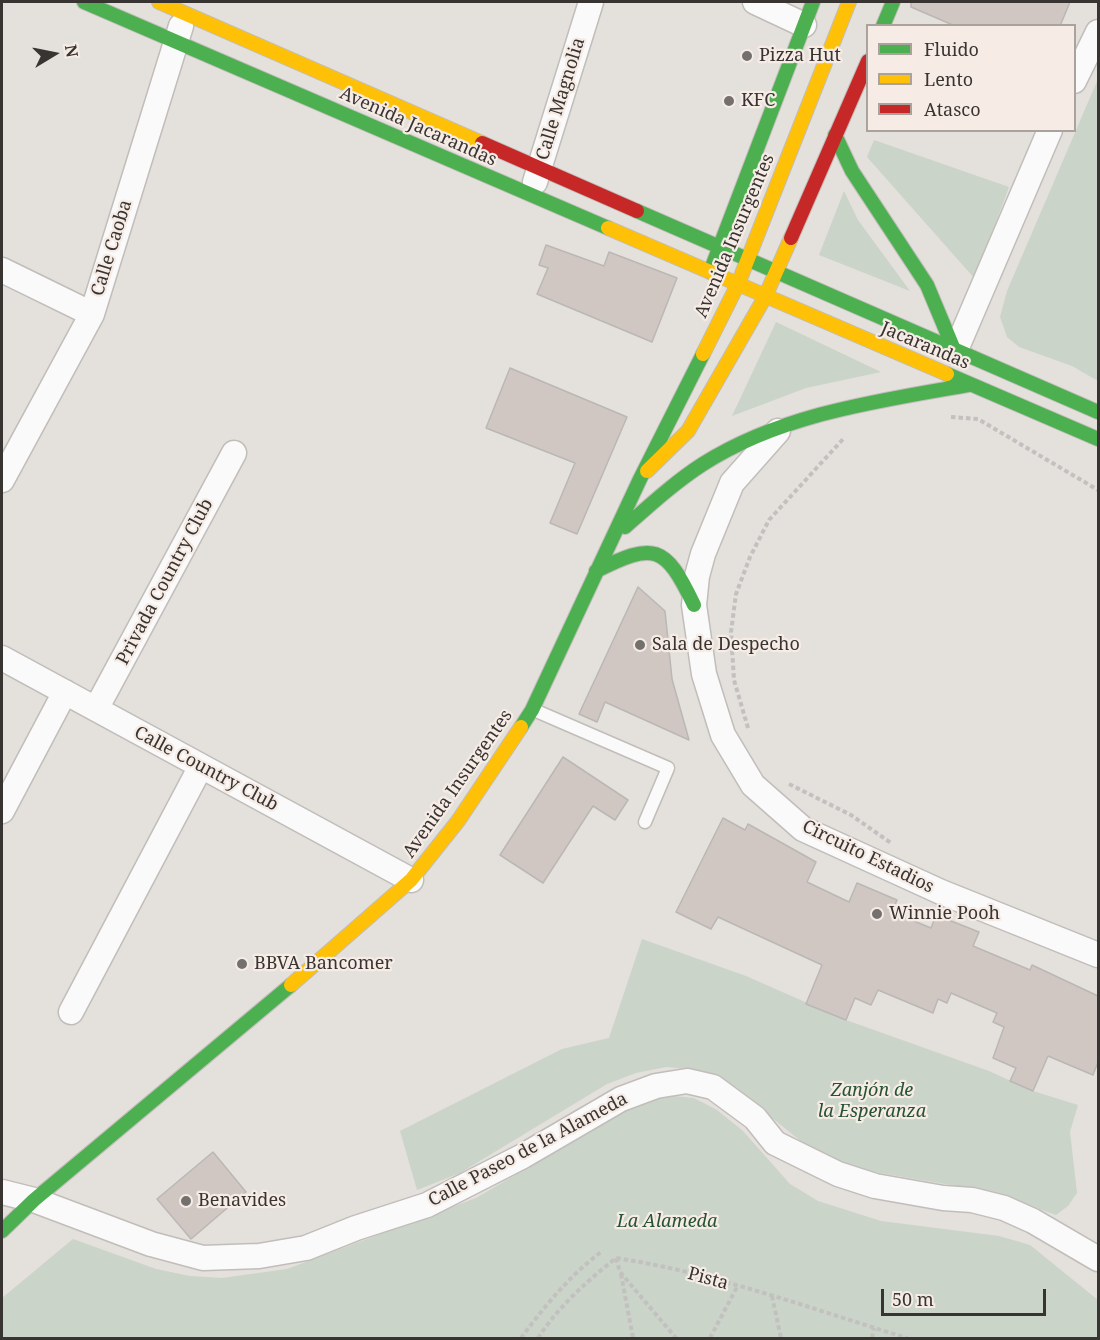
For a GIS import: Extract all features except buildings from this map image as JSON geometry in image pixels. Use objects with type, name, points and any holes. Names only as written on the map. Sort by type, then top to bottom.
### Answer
[{"type":"main road","name":"Avenida Jacarandas","points":[[84,2],[738,284]]},
{"type":"main road","name":"Avenida Jacarandas","points":[[159,2],[188,7],[539,168],[748,259]]},
{"type":"main road","points":[[710,272],[813,2]]},
{"type":"main road","name":"Avenida Insurgentes","points":[[2,1231],[34,1200],[325,956],[411,880],[458,821],[532,710],[640,479],[738,284],[849,2]]},
{"type":"main road","points":[[884,24],[893,2]]},
{"type":"main road","name":"Avenida Insurgentes","points":[[640,479],[688,430],[765,297],[866,63]]},
{"type":"main road","points":[[835,135],[852,171],[927,285],[955,351]]},
{"type":"main road","name":"Jacarandas","points":[[748,259],[1098,412]]},
{"type":"main road","name":"Jacarandas","points":[[738,284],[968,385],[1098,439]]},
{"type":"main road","points":[[596,571],[623,528],[673,483],[717,454],[786,423],[864,403],[968,385]]},
{"type":"main road","points":[[596,571],[639,552],[657,554],[674,567],[694,604]]},
{"type":"street","name":"Calle Magnolia","points":[[531,196],[591,2]]},
{"type":"street","points":[[755,2],[804,25]]},
{"type":"street","name":"Calle Caoba","points":[[3,474],[92,314],[188,7]]},
{"type":"street","points":[[1076,77],[1098,32]]},
{"type":"street","points":[[955,351],[1049,132]]},
{"type":"street","points":[[2,270],[92,314]]},
{"type":"street","name":"Circuito Estadios","points":[[786,423],[732,483],[703,554],[697,576],[694,604],[704,674],[723,735],[753,785],[803,829],[941,892],[1098,955]]},
{"type":"street","name":"Privada Country Club","points":[[96,709],[234,453]]},
{"type":"street","name":"Calle Country Club","points":[[2,658],[411,880]]},
{"type":"street","points":[[2,811],[64,692]]},
{"type":"street","points":[[70,1012],[201,766]]},
{"type":"street","name":"Calle Paseo de la Alameda","points":[[2,1192],[34,1200],[151,1244],[203,1258],[259,1256],[306,1248],[356,1228],[427,1205],[523,1156],[621,1099],[656,1086],[687,1081],[713,1087],[755,1118],[775,1143],[838,1174],[874,1186],[943,1198],[972,1200],[1004,1208],[1033,1221],[1098,1259]]},
{"type":"lane","points":[[532,710],[668,768],[645,822]]},
{"type":"path","points":[[946,417],[978,419],[1098,490]]},
{"type":"path","points":[[751,735],[734,680],[731,632],[736,594],[750,557],[769,520],[843,438],[853,434]]},
{"type":"path","points":[[782,780],[851,815],[900,849]]},
{"type":"path","points":[[521,1338],[549,1301],[601,1252]]},
{"type":"path","points":[[538,1338],[549,1322],[586,1282],[616,1258],[633,1338]]},
{"type":"path","name":"Pista","points":[[616,1258],[655,1264],[772,1296],[907,1338]]},
{"type":"path","points":[[620,1272],[676,1338]]},
{"type":"path","points":[[710,1338],[737,1287]]},
{"type":"path","points":[[772,1296],[781,1338]]},
{"type":"path","points":[[872,1338],[874,1328]]},
{"type":"green space","points":[[1098,79],[1098,381],[1072,366],[1019,347],[1007,337],[1000,317],[1007,291]]},
{"type":"green space","points":[[874,140],[1009,187],[975,279],[867,157]]},
{"type":"green space","points":[[844,191],[858,220],[910,291],[819,255]]},
{"type":"green space","points":[[776,322],[881,372],[806,388],[732,416]]},
{"type":"green space","name":"Zanjón de la Esperanza","points":[[642,939],[746,976],[846,1020],[989,1071],[1033,1091],[1078,1105],[1070,1132],[1077,1193],[1068,1206],[1056,1215],[992,1192],[851,1168],[802,1142],[730,1084],[699,1070],[666,1067],[636,1073],[607,1084],[460,1173],[417,1190],[400,1131],[562,1049],[609,1038]]},
{"type":"green space","name":"La Alameda","points":[[663,1095],[694,1098],[717,1110],[743,1131],[790,1184],[818,1201],[881,1221],[999,1236],[1030,1245],[1098,1300],[1098,1338],[2,1338],[2,1298],[73,1239],[156,1269],[190,1276],[222,1278],[287,1269],[476,1198],[631,1107]]},
{"type":"traffic: fast","points":[[84,2],[608,228]]},
{"type":"traffic: fast","points":[[710,272],[813,2]]},
{"type":"traffic: fast","points":[[884,24],[893,2]]},
{"type":"traffic: fast","points":[[835,135],[852,171],[927,285],[955,352]]},
{"type":"traffic: fast","points":[[637,211],[1098,412]]},
{"type":"traffic: fast","points":[[521,727],[532,710],[640,479],[703,354]]},
{"type":"traffic: fast","points":[[947,374],[1098,439]]},
{"type":"traffic: fast","points":[[625,527],[703,464],[765,433],[831,412],[968,385]]},
{"type":"traffic: fast","points":[[596,571],[632,556],[645,553],[656,554],[666,560],[675,570],[694,605]]},
{"type":"traffic: fast","points":[[2,1231],[34,1200],[291,985]]},
{"type":"traffic: slow","points":[[159,2],[482,143]]},
{"type":"traffic: slow","points":[[703,354],[738,284],[849,2]]},
{"type":"traffic: slow","points":[[608,228],[947,374]]},
{"type":"traffic: slow","points":[[647,471],[688,431],[765,297],[791,238]]},
{"type":"traffic: slow","points":[[291,985],[411,880],[458,821],[521,727]]},
{"type":"traffic: jam","points":[[791,238],[866,66]]},
{"type":"traffic: jam","points":[[482,143],[637,211]]},
{"type":"place","name":"Pizza Hut","points":[[747,56]]},
{"type":"place","name":"KFC","points":[[729,101]]},
{"type":"place","name":"Sala de Despecho","points":[[640,645]]},
{"type":"place","name":"Winnie Pooh","points":[[877,914]]},
{"type":"place","name":"BBVA Bancomer","points":[[242,964]]},
{"type":"place","name":"Benavides","points":[[186,1201]]}]
